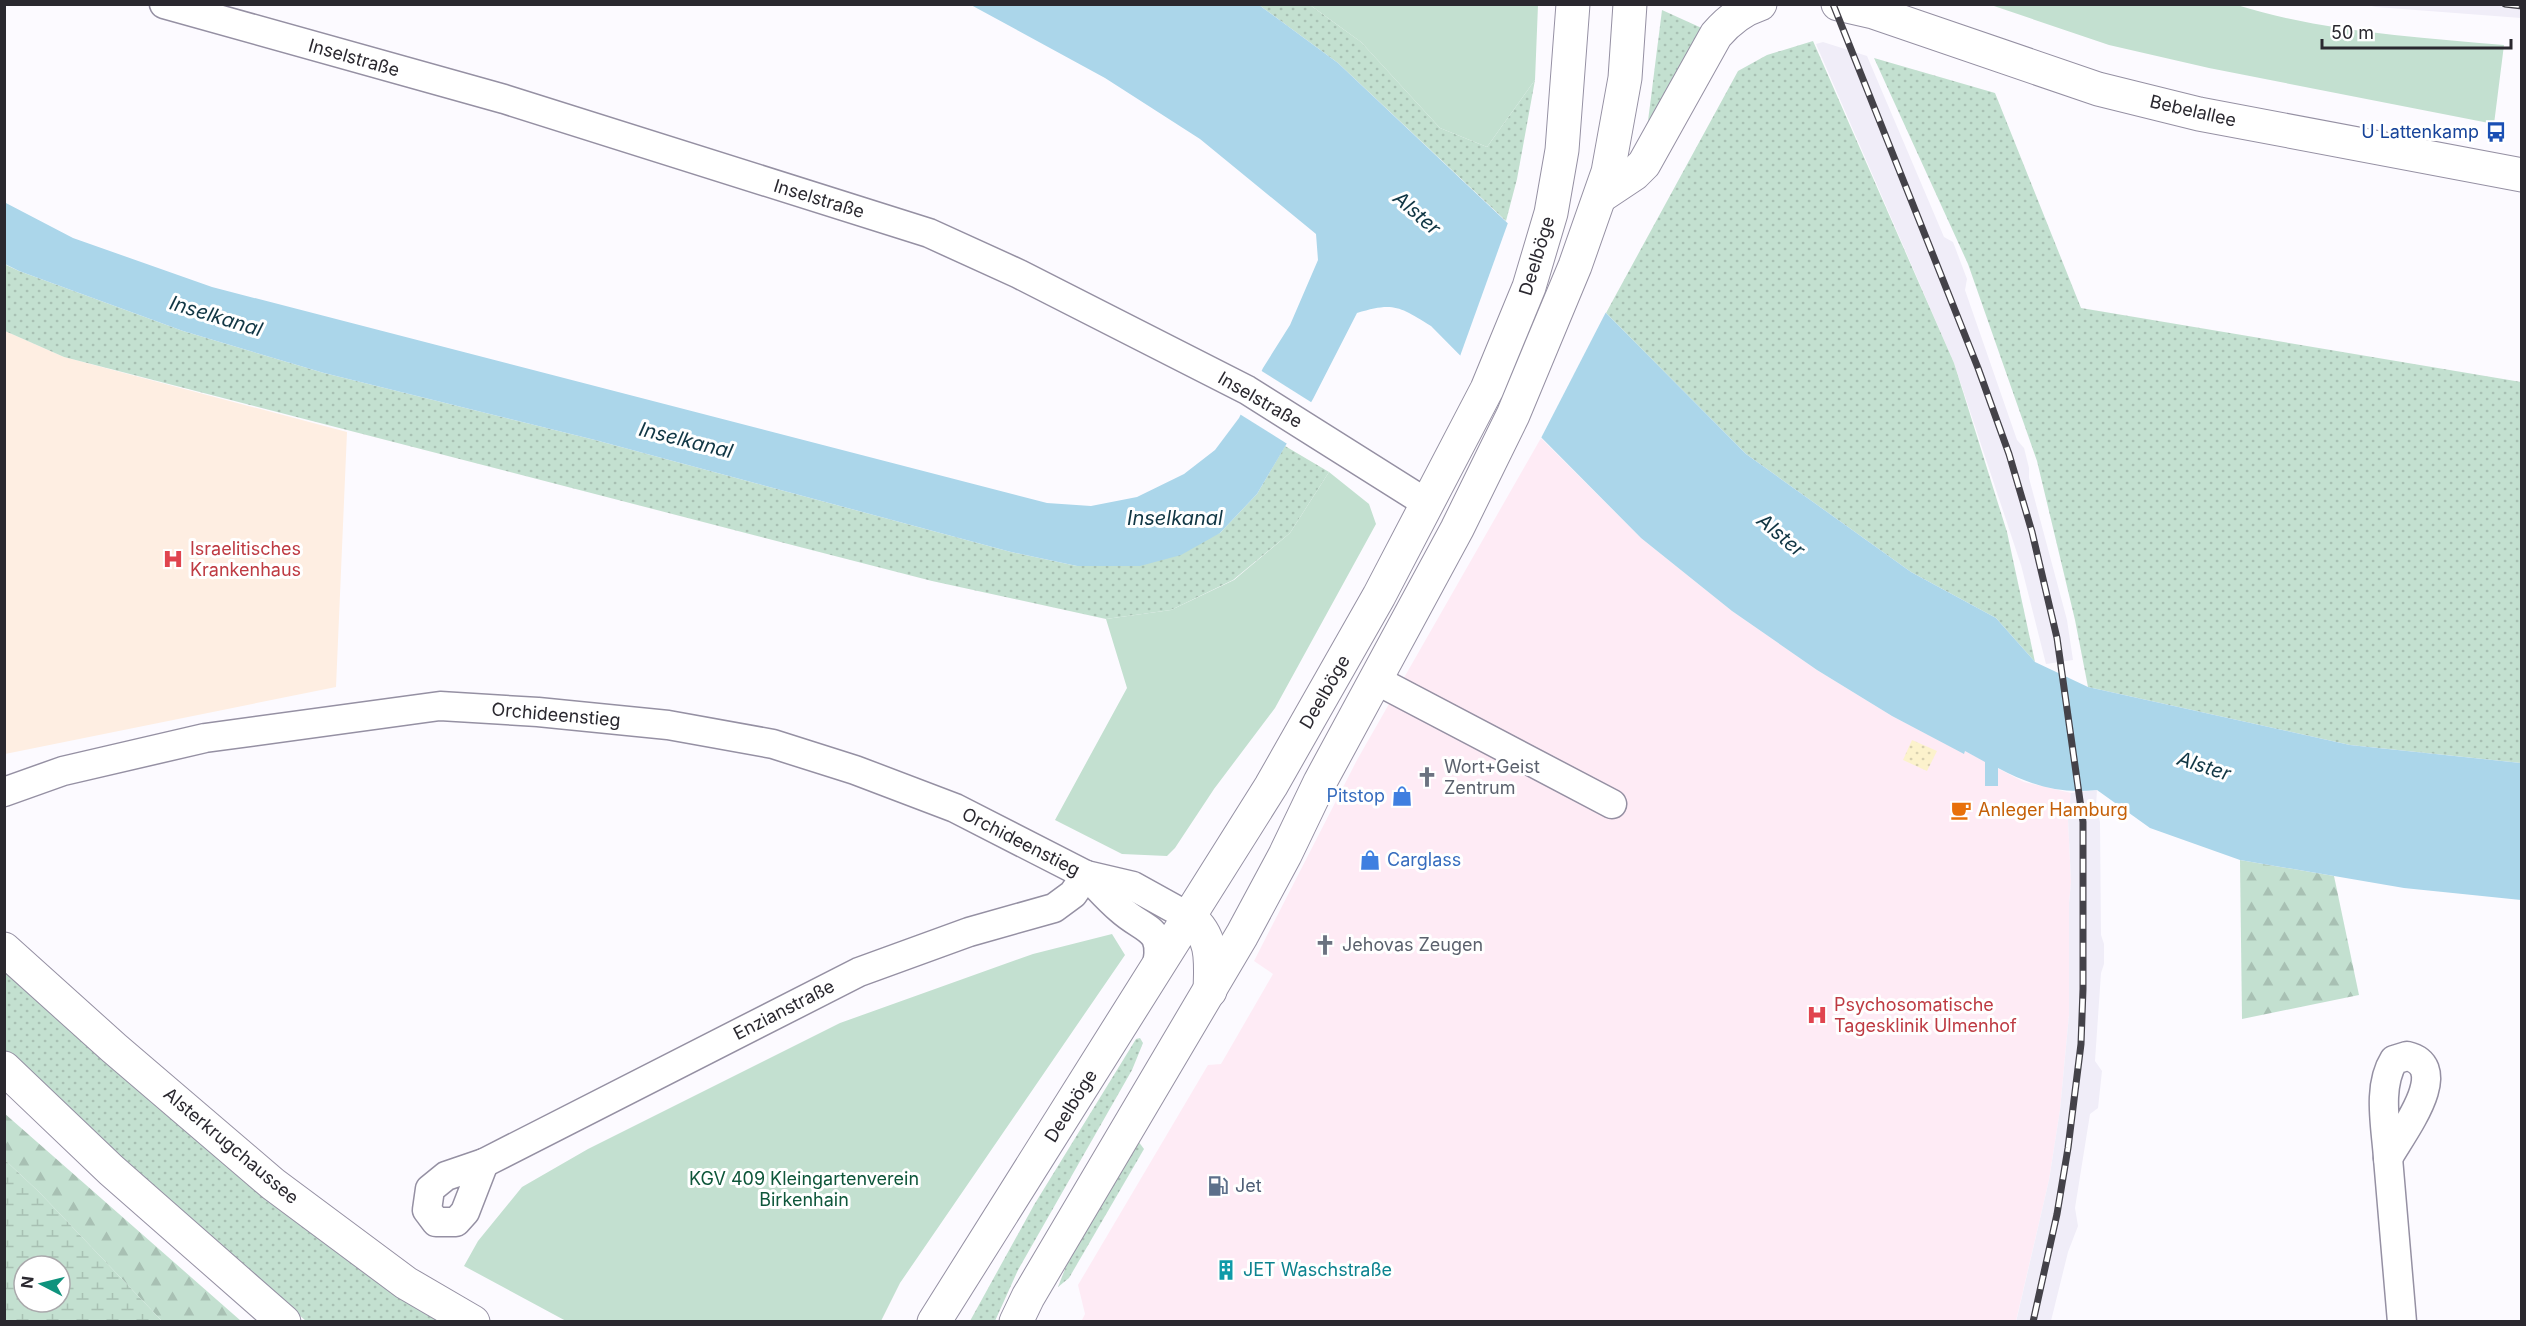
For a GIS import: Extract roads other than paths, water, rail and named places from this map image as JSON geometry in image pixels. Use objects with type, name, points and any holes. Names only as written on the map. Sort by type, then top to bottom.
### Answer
[{"type":"main road","name":"Deelböge","points":[[934,1322],[1271,786],[1379,596],[1487,389],[1529,287],[1545,236],[1562,150],[1573,4]]},
{"type":"main road","name":"Deelböge","points":[[1016,1322],[1045,1267],[1210,991],[1285,855],[1320,782],[1456,529],[1513,415],[1575,266],[1601,196],[1617,131],[1625,78],[1630,4]]},
{"type":"main road","points":[[1601,196],[1634,174],[1644,164],[1716,35],[1740,12],[1760,4]]},
{"type":"main road","name":"Bebelallee","points":[[1838,4],[1868,8],[1959,43],[2098,88],[2199,114],[2522,175]]},
{"type":"main road","points":[[1189,917],[1201,927],[1206,939],[1211,969],[1210,991]]},
{"type":"main road","name":"Alsterkrugchaussee","points":[[4,949],[114,1048],[273,1184],[406,1283],[473,1322]]},
{"type":"main road","points":[[4,1068],[111,1170],[284,1322]]},
{"type":"street","name":"Inselstraße","points":[[164,4],[504,99],[929,233],[1019,274],[1247,390],[1428,504]]},
{"type":"street","points":[[1376,680],[1612,804]]},
{"type":"street","name":"Orchideenstieg","points":[[5,792],[63,771],[205,738],[440,706],[668,724],[773,744],[855,770],[955,808],[1086,875],[1133,886],[1189,917]]},
{"type":"street","name":"Orchideenstieg","points":[[1086,875],[1121,910],[1154,933],[1160,947],[1156,970]]},
{"type":"street","name":"Enzianstraße","points":[[484,1164],[859,972],[969,932],[1054,908],[1073,894],[1086,875]]},
{"type":"street","points":[[2388,1158],[2402,1322]]},
{"type":"water","points":[[971,5],[1259,5],[1338,63],[1555,268],[1606,313],[1746,454],[1911,572],[1996,618],[2035,662],[2088,687],[2350,745],[2521,763],[2521,900],[2404,888],[2240,860],[2150,828],[2097,790],[2058,790],[2023,780],[1998,768],[1998,786],[1985,786],[1985,762],[1965,751],[1964,754],[1892,716],[1817,670],[1732,611],[1641,538],[1431,326],[1396,308],[1379,308],[1357,313],[1313,399],[1257,494],[1220,533],[1181,555],[1140,566],[1077,566],[1011,552],[595,440],[324,373],[183,331],[5,264],[4,202],[73,238],[212,287],[1047,503],[1091,506],[1137,497],[1184,474],[1215,450],[1239,418],[1263,368],[1290,325],[1318,260],[1316,234],[1200,139],[1105,78]]},
{"type":"railway","points":[[1833,4],[1978,368],[2009,454],[2032,532],[2057,638],[2083,822],[2083,989],[2081,1044],[2068,1148],[2057,1214],[2033,1322]]},
{"type":"railway","points":[[2505,4],[2522,6]]},
{"type":"place","name":"U Lattenkamp","points":[[2496,132]]},
{"type":"place","name":"Israelitisches Krankenhaus","points":[[173,559]]},
{"type":"place","name":"Wort+Geist Zentrum","points":[[1427,777]]},
{"type":"place","name":"Pitstop","points":[[1402,796]]},
{"type":"place","name":"Anleger Hamburg","points":[[1961,810]]},
{"type":"place","name":"Carglass","points":[[1370,860]]},
{"type":"place","name":"Jehovas Zeugen","points":[[1325,945]]},
{"type":"place","name":"Psychosomatische Tagesklinik Ulmenhof","points":[[1817,1015]]},
{"type":"place","name":"Jet","points":[[1218,1186]]},
{"type":"place","name":"JET Waschstraße","points":[[1226,1270]]},
{"type":"water label","name":"Alster","points":[[1417,213]]},
{"type":"water label","name":"Inselkanal","points":[[216,316]]},
{"type":"water label","name":"Inselkanal","points":[[686,440]]},
{"type":"water label","name":"Inselkanal","points":[[1175,518]]},
{"type":"water label","name":"Alster","points":[[1781,535]]},
{"type":"water label","name":"Alster","points":[[2204,766]]},
{"type":"park label","name":"KGV 409 Kleingartenverein Birkenhain","points":[[804,1189]]}]
